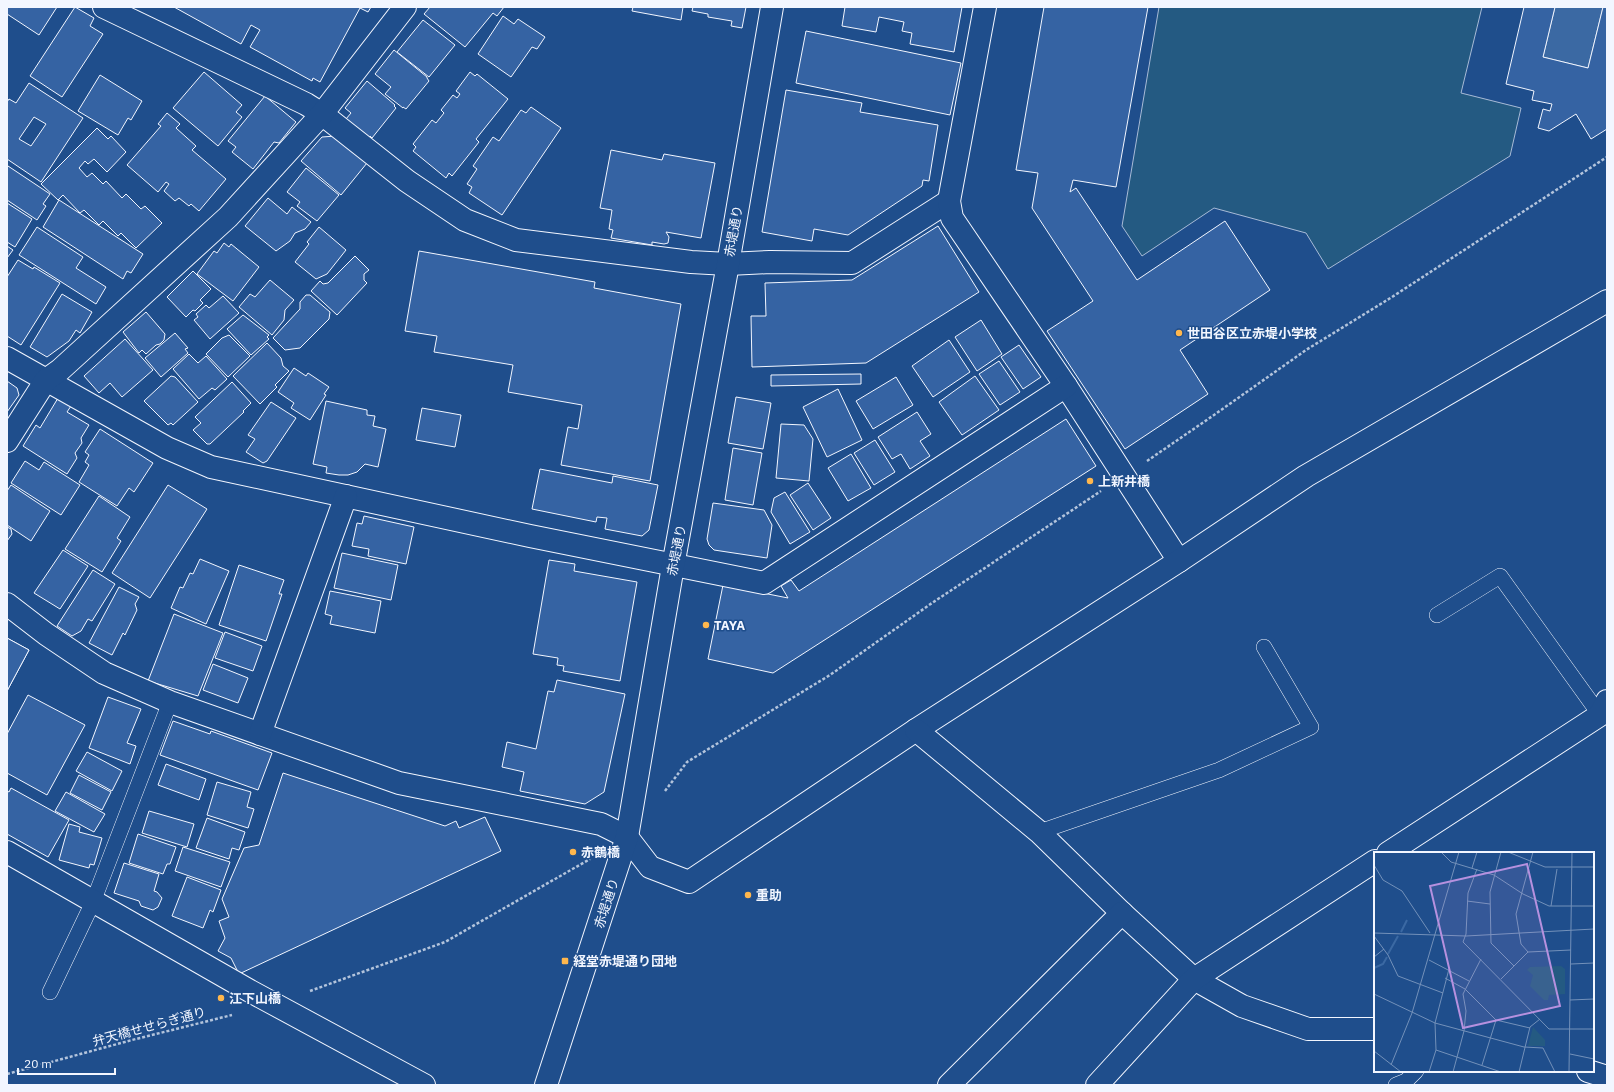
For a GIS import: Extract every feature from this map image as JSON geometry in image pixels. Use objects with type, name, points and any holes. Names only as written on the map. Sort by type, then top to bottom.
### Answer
[{"type":"street","points":[[104,7],[306,104],[322,114],[407,181],[465,220],[516,240],[691,262],[728,264],[770,262],[852,263],[949,201]]},
{"type":"street","points":[[7,442],[46,380],[66,364],[228,217],[322,114],[405,7]]},
{"type":"street","name":"赤堤通り","points":[[546,1085],[627,837],[673,566],[728,264],[772,7]]},
{"type":"street","points":[[985,7],[949,201],[952,218],[1066,386],[1179,561]]},
{"type":"street","points":[[7,604],[46,634],[104,673],[170,702],[399,783],[601,824],[627,837],[650,867],[689,882],[916,730],[1179,561],[1306,476],[1607,301]]},
{"type":"street","points":[[7,358],[167,448],[211,467],[673,566],[764,583],[1066,386]]},
{"type":"street","points":[[260,734],[346,496]]},
{"type":"street","points":[[1390,852],[1605,712]]},
{"type":"street","points":[[916,730],[1039,832],[1122,913],[1194,979],[1242,1006],[1308,1029],[1374,1029]]},
{"type":"street","points":[[7,852],[274,1004],[424,1085]]},
{"type":"street","points":[[1097,1085],[1194,979],[1374,862]]},
{"type":"street","points":[[949,1085],[1122,913]]},
{"type":"street","points":[[1591,1072],[1607,1077]]},
{"type":"lane","points":[[1437,615],[1500,576],[1605,712]]},
{"type":"lane","points":[[1039,832],[1219,770],[1311,727],[1264,647]]},
{"type":"lane","points":[[50,992],[93,902],[170,702]]},
{"type":"lane","points":[[1396,1085],[1406,1081],[1415,1072]]},
{"type":"path","name":"弁天橋せせらぎ通り","points":[[7,1074],[274,1004],[445,942],[627,837]]},
{"type":"shaded area","points":[[1159,7],[1482,7],[1461,93],[1521,108],[1510,156],[1328,269],[1306,233],[1214,208],[1142,256],[1122,226]]},
{"type":"shaded area","points":[[1555,7],[1603,7],[1588,68],[1543,57]]},
{"type":"building","points":[[7,7],[57,7],[39,35],[7,14]]},
{"type":"building","points":[[75,7],[94,18],[90,26],[103,34],[62,97],[30,76]]},
{"type":"building","points":[[174,7],[371,7],[368,12],[360,8],[320,82],[313,78],[312,81],[250,47],[260,30],[251,25],[241,44]]},
{"type":"building","points":[[430,7],[504,7],[497,16],[493,13],[465,47],[424,14]]},
{"type":"building","points":[[633,7],[683,7],[681,20],[632,11]]},
{"type":"building","points":[[693,7],[746,7],[742,28],[731,26],[732,21],[708,17],[708,14],[692,11]]},
{"type":"building","points":[[845,7],[962,7],[954,52],[910,44],[912,33],[902,31],[904,22],[879,17],[876,32],[842,26]]},
{"type":"building","points":[[1044,7],[1148,7],[1116,187],[1073,180],[1070,192],[1076,188],[1137,280],[1225,221],[1270,290],[1180,350],[1208,394],[1125,449],[1047,331],[1093,301],[1032,208],[1038,173],[1016,170]]},
{"type":"building","points":[[1524,7],[1555,7],[1543,57],[1588,68],[1603,7],[1607,7],[1607,129],[1591,139],[1576,114],[1549,131],[1538,128],[1543,109],[1550,111],[1552,104],[1532,100],[1534,91],[1506,84]]},
{"type":"building","points":[[503,16],[514,24],[518,19],[545,37],[537,49],[532,47],[511,77],[478,54]]},
{"type":"building","points":[[423,20],[455,45],[429,77],[397,52]]},
{"type":"building","points":[[806,31],[961,63],[950,115],[796,83]]},
{"type":"building","points":[[394,50],[427,77],[429,81],[406,109],[385,94],[391,87],[375,74]]},
{"type":"building","points":[[204,72],[242,105],[236,112],[242,117],[218,146],[173,108]]},
{"type":"building","points":[[470,72],[475,76],[477,74],[508,99],[476,139],[479,142],[452,176],[449,173],[446,178],[413,151],[416,147],[413,144],[432,120],[436,123],[444,113],[441,110],[453,95],[457,98],[460,94],[456,91]]},
{"type":"building","points":[[100,75],[142,101],[131,120],[128,118],[118,135],[78,111]]},
{"type":"building","points":[[367,81],[395,105],[394,106],[396,108],[372,138],[370,136],[369,138],[346,119],[351,113],[345,108]]},
{"type":"building","points":[[29,83],[83,118],[41,182],[7,159],[7,102],[9,99],[16,103]],"holes":[[[34,117],[46,124],[31,146],[19,139]]]},
{"type":"building","points":[[786,90],[862,103],[860,112],[938,125],[929,181],[923,180],[922,186],[848,235],[814,229],[812,241],[762,232]]},
{"type":"building","points":[[265,96],[296,122],[279,143],[274,142],[253,169],[232,152],[236,147],[228,141]]},
{"type":"building","points":[[531,107],[561,128],[502,215],[469,193],[472,187],[467,184],[477,169],[473,166],[493,137],[499,141],[521,110],[526,113]]},
{"type":"building","points":[[167,113],[180,124],[176,128],[196,146],[192,150],[226,179],[199,211],[191,204],[189,206],[179,198],[175,201],[164,191],[169,184],[166,182],[158,192],[127,165],[161,126],[158,124]]},
{"type":"building","points":[[97,128],[108,139],[111,136],[126,152],[107,172],[94,159],[88,164],[85,161],[79,168],[87,177],[92,173],[103,184],[106,181],[122,198],[126,194],[141,209],[145,206],[162,223],[136,248],[121,233],[118,236],[103,221],[99,225],[84,210],[80,213],[63,195],[58,200],[41,184]]},
{"type":"building","points":[[336,136],[367,163],[341,195],[301,161],[322,137]]},
{"type":"building","points":[[611,150],[662,160],[664,154],[715,163],[701,238],[666,232],[669,237],[668,243],[664,244],[652,242],[652,245],[611,238],[613,230],[609,229],[612,210],[600,208]]},
{"type":"building","points":[[8,166],[50,194],[43,204],[46,206],[37,220],[7,200]]},
{"type":"building","points":[[306,168],[339,195],[317,221],[297,206],[300,202],[287,192]]},
{"type":"building","points":[[268,198],[287,214],[292,207],[311,222],[305,229],[295,233],[290,241],[276,251],[245,226]]},
{"type":"building","points":[[59,200],[143,254],[131,273],[127,271],[123,279],[43,227]]},
{"type":"building","points":[[7,203],[32,219],[15,247],[7,242]]},
{"type":"building","points":[[938,226],[979,292],[866,363],[752,367],[751,316],[766,316],[765,283],[852,280]]},
{"type":"building","points":[[37,227],[83,257],[76,268],[106,287],[96,304],[19,255]]},
{"type":"building","points":[[319,227],[346,250],[327,274],[316,279],[295,262],[309,244],[307,242]]},
{"type":"building","points":[[224,243],[229,247],[231,244],[259,267],[233,301],[197,274],[214,251],[217,253]]},
{"type":"building","points":[[7,246],[13,250],[7,258]]},
{"type":"building","points":[[419,251],[595,282],[594,288],[681,304],[650,481],[561,465],[568,427],[578,429],[582,405],[508,392],[513,365],[434,352],[437,336],[405,331]]},
{"type":"building","points":[[355,256],[369,270],[364,274],[364,280],[367,283],[337,315],[311,291],[320,281],[323,284],[328,283]]},
{"type":"building","points":[[18,260],[33,269],[34,267],[60,283],[21,345],[7,336],[7,277]]},
{"type":"building","points":[[193,271],[211,289],[200,300],[203,303],[186,317],[167,297]]},
{"type":"building","points":[[270,280],[294,300],[285,310],[284,320],[272,335],[239,307],[250,294],[255,297]]},
{"type":"building","points":[[62,294],[92,312],[80,333],[76,330],[69,341],[47,357],[30,347]]},
{"type":"building","points":[[306,295],[310,295],[330,312],[329,319],[300,348],[285,350],[273,338],[300,309],[300,302]]},
{"type":"building","points":[[223,296],[239,313],[210,339],[194,320],[198,317],[196,314],[206,305],[209,308]]},
{"type":"building","points":[[146,312],[165,334],[164,340],[146,354],[142,350],[139,353],[123,332]]},
{"type":"building","points":[[243,315],[269,335],[267,337],[269,339],[251,355],[227,329]]},
{"type":"building","points":[[981,320],[1002,354],[977,371],[955,337]]},
{"type":"building","points":[[175,333],[188,348],[185,349],[188,353],[161,377],[145,358]]},
{"type":"building","points":[[229,335],[250,356],[228,377],[206,354],[222,338]]},
{"type":"building","points":[[125,339],[153,370],[122,397],[110,383],[99,393],[84,376]]},
{"type":"building","points":[[949,340],[970,372],[933,397],[912,366]]},
{"type":"building","points":[[267,343],[281,358],[283,366],[289,371],[275,385],[277,387],[260,404],[233,376]]},
{"type":"building","points":[[1019,345],[1041,377],[1023,389],[1001,357]]},
{"type":"building","points":[[189,354],[198,363],[206,356],[227,379],[215,390],[212,388],[199,399],[173,369]]},
{"type":"building","points":[[999,361],[1020,392],[1000,405],[979,374]]},
{"type":"building","points":[[294,368],[306,376],[308,373],[329,387],[324,394],[326,395],[310,420],[291,408],[294,403],[278,392]]},
{"type":"building","points":[[861,374],[861,384],[771,386],[771,375]]},
{"type":"building","points":[[171,376],[175,377],[198,402],[173,425],[171,423],[168,425],[144,401]]},
{"type":"building","points":[[975,376],[999,410],[962,435],[939,402]]},
{"type":"building","points":[[896,377],[913,405],[873,429],[856,401]]},
{"type":"building","points":[[7,381],[17,388],[19,395],[7,412]]},
{"type":"building","points":[[232,382],[251,403],[243,411],[244,412],[210,444],[207,444],[193,430],[201,423],[195,417]]},
{"type":"building","points":[[838,389],[862,440],[827,457],[803,407]]},
{"type":"building","points":[[736,397],[771,403],[763,449],[728,443]]},
{"type":"building","points":[[58,398],[71,406],[67,412],[89,425],[81,438],[82,443],[75,453],[77,458],[67,474],[23,446],[36,425],[40,428]]},
{"type":"building","points":[[326,401],[367,410],[367,415],[375,416],[373,426],[386,429],[378,467],[365,464],[357,472],[348,475],[339,475],[326,473],[327,467],[313,464]]},
{"type":"building","points":[[271,402],[296,418],[267,461],[263,463],[246,452],[255,439],[248,435]]},
{"type":"building","points":[[422,408],[461,415],[455,447],[416,440]]},
{"type":"building","points":[[917,412],[931,434],[920,441],[930,456],[910,469],[901,454],[892,459],[878,437]]},
{"type":"building","points":[[1066,419],[1096,466],[773,673],[708,659],[723,585],[788,598],[781,586],[791,580],[799,591]]},
{"type":"building","points":[[781,424],[804,425],[813,439],[809,481],[776,478]]},
{"type":"building","points":[[100,429],[153,463],[134,492],[129,488],[117,506],[79,482],[89,465],[85,462],[89,455],[85,452]]},
{"type":"building","points":[[875,440],[895,472],[874,485],[854,453]]},
{"type":"building","points":[[733,448],[762,453],[753,505],[725,500]]},
{"type":"building","points":[[851,454],[871,488],[848,501],[828,468]]},
{"type":"building","points":[[25,461],[39,470],[44,462],[80,485],[61,515],[11,483]]},
{"type":"building","points":[[540,469],[612,483],[613,476],[658,485],[649,530],[642,536],[605,529],[607,518],[597,517],[596,522],[532,509]]},
{"type":"building","points":[[808,483],[831,518],[813,530],[790,495]]},
{"type":"building","points":[[11,485],[50,511],[31,541],[7,525],[7,491]]},
{"type":"building","points":[[168,485],[207,509],[150,598],[112,573]]},
{"type":"building","points":[[785,492],[810,532],[790,544],[771,512],[774,498]]},
{"type":"building","points":[[99,496],[130,517],[117,538],[121,541],[102,572],[65,549]]},
{"type":"building","points":[[713,503],[764,510],[772,525],[767,558],[714,550],[709,545],[707,539]]},
{"type":"building","points":[[364,516],[414,527],[406,564],[368,556],[369,549],[352,546],[357,523],[362,524]]},
{"type":"building","points":[[7,527],[11,529],[12,534],[7,541]]},
{"type":"building","points":[[63,550],[88,566],[60,609],[34,593]]},
{"type":"building","points":[[342,553],[398,565],[391,600],[334,588]]},
{"type":"building","points":[[200,559],[229,571],[206,624],[171,608],[180,587],[183,588],[190,573],[193,574]]},
{"type":"building","points":[[549,560],[575,564],[574,571],[637,582],[620,681],[563,671],[564,666],[557,665],[558,658],[533,654]]},
{"type":"building","points":[[239,565],[284,580],[279,594],[282,594],[266,641],[219,625]]},
{"type":"building","points":[[93,570],[115,584],[92,621],[88,619],[81,631],[72,636],[57,626]]},
{"type":"building","points":[[119,587],[139,597],[135,604],[137,610],[125,635],[123,633],[112,655],[89,643]]},
{"type":"building","points":[[330,591],[381,601],[375,633],[330,624],[332,616],[325,614]]},
{"type":"building","points":[[174,614],[223,633],[198,696],[148,681]]},
{"type":"building","points":[[225,632],[262,646],[253,671],[215,658]]},
{"type":"building","points":[[7,638],[29,650],[7,691]]},
{"type":"building","points":[[7,638],[29,650],[7,691]]},
{"type":"building","points":[[213,664],[248,678],[238,703],[203,690]]},
{"type":"building","points":[[557,680],[625,694],[604,792],[585,804],[520,791],[524,772],[502,767],[507,742],[536,749],[548,691],[554,692]]},
{"type":"building","points":[[28,695],[85,725],[47,795],[7,773],[7,734]]},
{"type":"building","points":[[108,697],[141,709],[127,743],[136,746],[130,764],[89,748]]},
{"type":"building","points":[[173,721],[210,734],[211,731],[272,753],[258,790],[160,755]]},
{"type":"building","points":[[87,752],[122,771],[112,791],[76,771]]},
{"type":"building","points":[[166,764],[206,779],[199,800],[158,785]]},
{"type":"building","points":[[283,773],[445,826],[456,821],[459,828],[485,817],[501,851],[239,974],[231,958],[218,951],[225,938],[219,921],[229,917],[222,899],[244,848],[259,845]]},
{"type":"building","points":[[79,775],[111,792],[102,810],[70,793]]},
{"type":"building","points":[[217,782],[251,792],[247,807],[254,809],[248,828],[207,815]]},
{"type":"building","points":[[11,788],[69,820],[48,857],[7,834],[7,791],[9,792]]},
{"type":"building","points":[[66,792],[105,814],[94,832],[55,811]]},
{"type":"building","points":[[149,811],[194,824],[187,847],[142,833]]},
{"type":"building","points":[[207,818],[245,832],[239,850],[232,848],[229,859],[196,848]]},
{"type":"building","points":[[69,824],[80,827],[79,832],[102,838],[94,865],[90,864],[89,868],[59,860]]},
{"type":"building","points":[[138,834],[176,847],[170,864],[167,864],[163,874],[129,863]]},
{"type":"building","points":[[183,847],[230,862],[221,887],[175,871]]},
{"type":"building","points":[[124,863],[159,874],[154,891],[157,892],[162,898],[158,907],[153,910],[141,906],[139,901],[114,893]]},
{"type":"building","points":[[187,877],[221,890],[213,912],[210,910],[203,928],[172,916]]},
{"type":"place","name":"世田谷区立赤堤小学校","points":[[1179,333]]},
{"type":"place","name":"上新井橋","points":[[1090,481]]},
{"type":"place","name":"TAYA","points":[[706,625]]},
{"type":"place","name":"赤鶴橋","points":[[573,852]]},
{"type":"place","name":"重助","points":[[748,895]]},
{"type":"place","name":"経堂赤堤通り団地","points":[[565,961]]},
{"type":"place","name":"江下山橋","points":[[221,998]]}]
